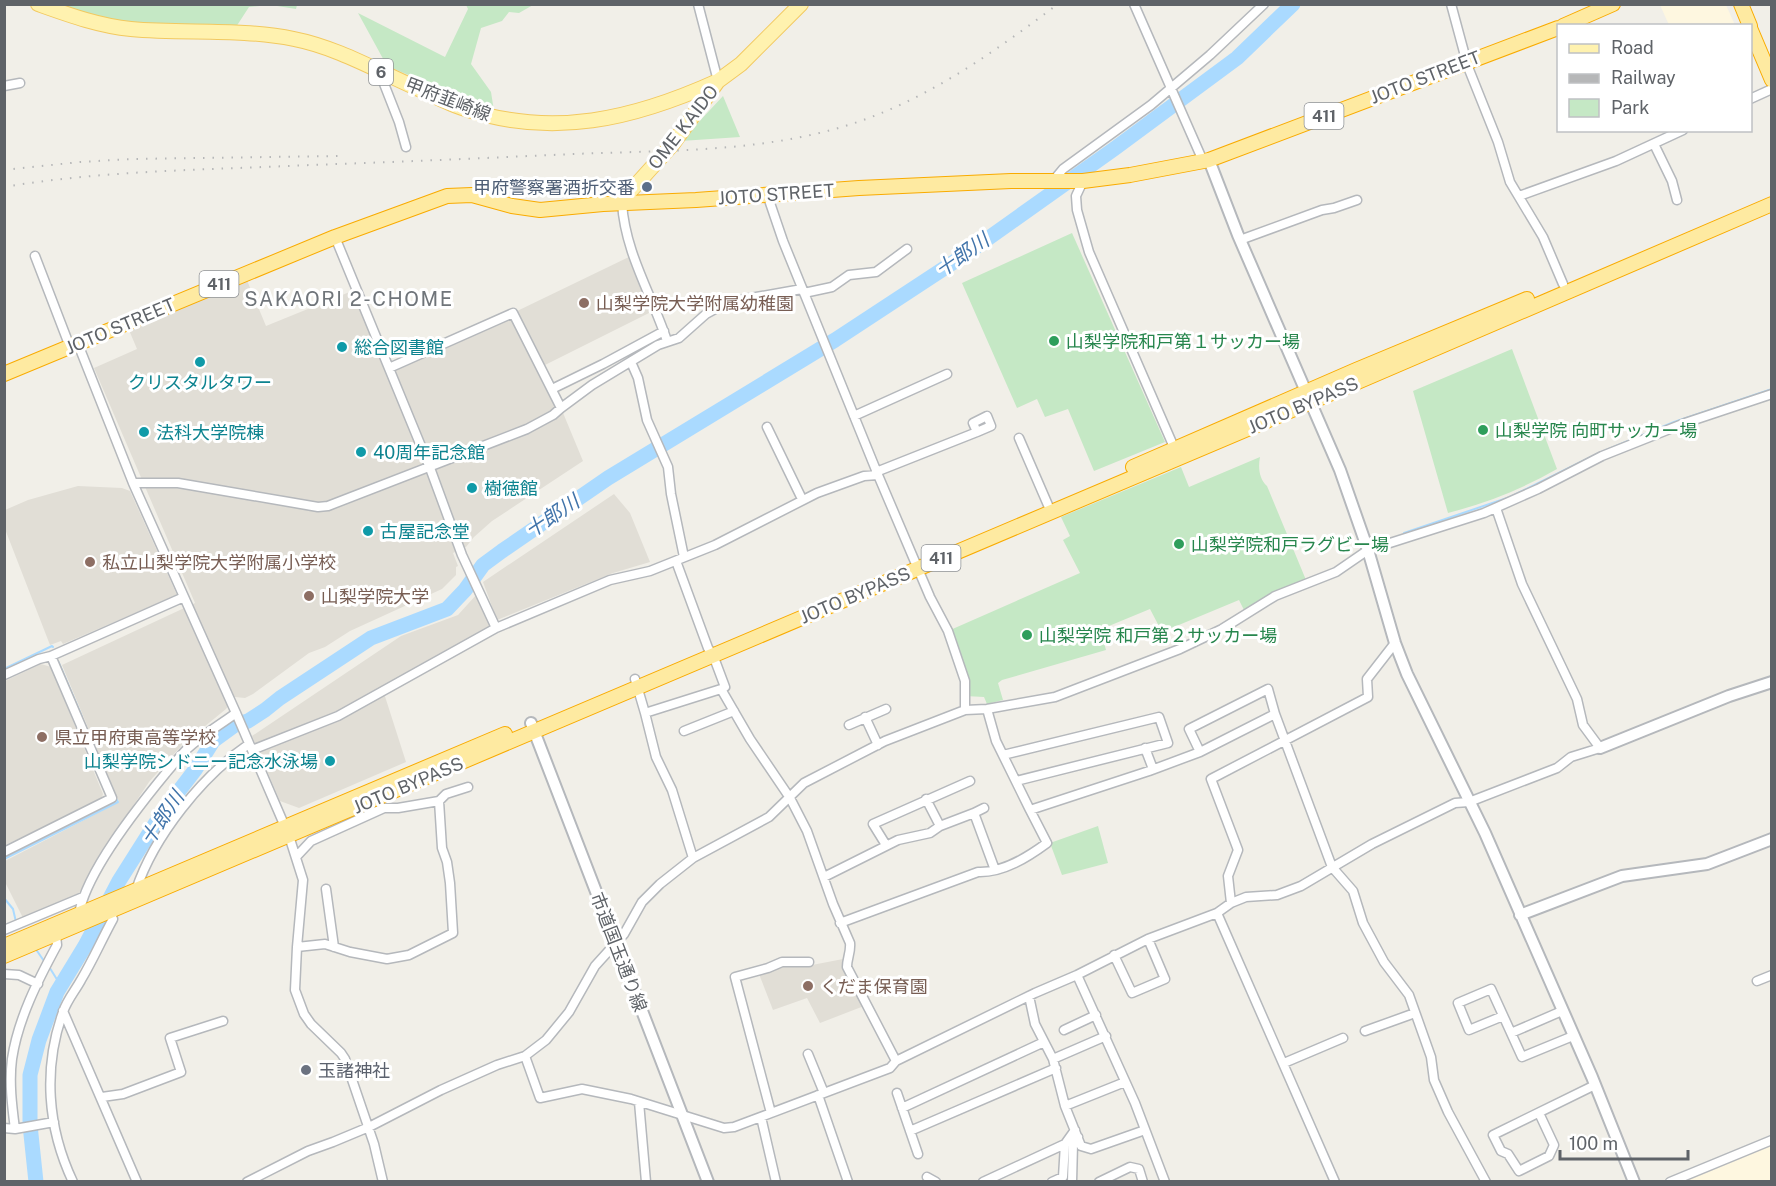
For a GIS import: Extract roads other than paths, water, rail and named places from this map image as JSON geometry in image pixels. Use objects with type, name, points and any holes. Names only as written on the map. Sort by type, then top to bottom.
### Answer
[{"type":"highway","points":[[1566,24],[1583,10],[1613,4]]},
{"type":"highway","points":[[1741,4],[1749,24]]},
{"type":"highway","name":"JOTO STREET","points":[[4,374],[335,237],[447,196],[472,195],[534,210],[1000,181],[1083,181],[1138,174],[1206,161],[1557,27]]},
{"type":"highway","points":[[1752,32],[1772,80]]},
{"type":"highway","name":"JOTO BYPASS","points":[[1309,398],[1356,370],[1772,195]]},
{"type":"highway","name":"JOTO BYPASS","points":[[4,956],[130,893],[287,831],[1177,453],[1772,204]]},
{"type":"highway","name":"JOTO BYPASS","points":[[79,918],[110,912],[287,831]]},
{"type":"highway","name":"JOTO BYPASS","points":[[4,946],[49,934]]},
{"type":"main road","name":"甲府韮崎線","points":[[38,4],[82,19],[130,29],[238,32],[292,38],[319,44],[462,108],[507,120],[546,123],[596,121],[639,112],[718,81]]},
{"type":"main road","name":"OME KAIDO","points":[[622,203],[672,145],[718,81],[741,64],[801,4]]},
{"type":"street","points":[[698,4],[718,81]]},
{"type":"street","points":[[1134,4],[1182,113],[1206,161],[1340,470],[1407,674],[1485,833],[1595,1085],[1634,1182]]},
{"type":"street","points":[[1053,181],[1063,169],[1151,105],[1210,55],[1264,4]]},
{"type":"street","points":[[1451,4],[1467,61],[1498,142],[1510,182],[1544,237],[1563,284]]},
{"type":"street","points":[[379,71],[406,147]]},
{"type":"street","points":[[4,86],[20,83]]},
{"type":"street","points":[[1752,98],[1772,89]]},
{"type":"street","points":[[1520,196],[1616,161],[1679,132]]},
{"type":"street","points":[[1654,144],[1672,181],[1677,200]]},
{"type":"street","points":[[1083,181],[1076,196],[1077,210],[1089,252],[1177,453]]},
{"type":"street","points":[[767,194],[783,241],[877,474],[958,657],[965,681],[965,710]]},
{"type":"street","points":[[1240,240],[1322,210],[1357,200]]},
{"type":"street","points":[[622,203],[624,227],[633,255],[667,340]]},
{"type":"street","points":[[335,237],[430,468],[462,555],[496,628]]},
{"type":"street","points":[[133,483],[178,483],[318,507],[328,506],[527,429],[553,415],[592,385],[667,340],[679,338],[706,314],[728,302],[832,287],[849,275],[876,272],[907,249]]},
{"type":"street","points":[[35,256],[287,831],[304,886],[294,979],[299,1004],[311,1024],[345,1059],[369,1127],[383,1182]]},
{"type":"street","points":[[390,368],[513,313],[561,408]]},
{"type":"street","points":[[552,389],[664,331]]},
{"type":"street","points":[[631,362],[638,378],[647,420],[668,467],[680,559],[710,651],[725,687],[645,713]]},
{"type":"street","points":[[854,416],[948,374]]},
{"type":"street","points":[[247,1182],[308,1150],[369,1127],[496,1065],[525,1056],[546,1040],[568,1012],[595,966],[624,934],[642,902],[660,884],[693,858],[769,817],[804,783],[878,745],[965,710],[987,709],[1055,697],[1180,649],[1222,629],[1275,596],[1336,572],[1368,550],[1496,508],[1614,452],[1685,423],[1772,394]]},
{"type":"street","points":[[767,427],[802,500]]},
{"type":"street","points":[[130,893],[154,850],[184,807],[224,762],[249,744],[338,716],[496,628],[610,580],[650,571],[715,545],[802,500],[850,480],[877,474],[977,432]]},
{"type":"street","points":[[1019,438],[1049,508]]},
{"type":"street","points":[[1496,508],[1521,584],[1577,699],[1583,725],[1600,748]]},
{"type":"street","points":[[4,675],[184,597]]},
{"type":"street","points":[[1231,903],[1228,876],[1238,850],[1211,779],[1368,697],[1367,679],[1395,643]]},
{"type":"street","points":[[4,852],[112,798],[51,656]]},
{"type":"street","points":[[525,1056],[540,1098],[582,1089],[639,1102],[724,1128],[734,1127],[890,1068],[896,1061],[1029,996],[1148,939],[1217,913],[1231,903],[1246,897],[1277,895],[1301,886],[1372,844],[1455,803],[1469,802],[1557,768],[1571,757],[1772,682]]},
{"type":"street","points":[[636,683],[656,757],[672,790],[693,858]]},
{"type":"street","points":[[722,689],[750,739],[790,798],[807,831],[840,923],[850,943],[847,967],[896,1061]]},
{"type":"street","points":[[1200,752],[1189,729],[1268,689],[1275,714],[1332,867],[1353,891],[1363,923],[1384,962],[1409,995],[1431,1057],[1434,1080],[1448,1112],[1486,1182]]},
{"type":"street","points":[[849,725],[886,709]]},
{"type":"street","points":[[840,923],[978,872],[995,870],[1013,864],[1047,843],[996,741],[987,709]]},
{"type":"street","points":[[684,731],[734,711]]},
{"type":"street","points":[[79,918],[83,897],[96,872],[149,794],[187,749],[236,713]]},
{"type":"street","points":[[1030,810],[1200,752],[1275,714]]},
{"type":"street","points":[[865,717],[878,745]]},
{"type":"street","points":[[1003,755],[1159,717],[1168,743],[1016,781]]},
{"type":"street","name":"市道国玉通り線","points":[[532,728],[708,1182]]},
{"type":"street","points":[[1145,748],[1154,769]]},
{"type":"street","points":[[886,845],[873,824],[970,781]]},
{"type":"street","points":[[296,857],[310,841],[384,808],[439,801],[446,794],[468,787]]},
{"type":"street","points":[[926,800],[940,826]]},
{"type":"street","points":[[297,947],[326,944],[350,952],[387,959],[409,955],[453,933],[450,884],[447,862],[442,848],[439,801]]},
{"type":"street","points":[[824,877],[886,845],[930,832],[984,808]]},
{"type":"street","points":[[974,813],[995,870]]},
{"type":"street","points":[[1520,915],[1622,876],[1707,864],[1772,839]]},
{"type":"street","points":[[326,889],[334,947]]},
{"type":"street","points":[[4,930],[83,897]]},
{"type":"street","points":[[72,1182],[52,1123],[50,1072],[63,1011],[112,919],[110,912]]},
{"type":"street","points":[[1217,913],[1335,1182]]},
{"type":"street","points":[[17,1129],[11,1097],[12,1060],[18,1028],[57,945],[49,934]]},
{"type":"street","points":[[1114,955],[1132,993],[1165,979],[1148,939]]},
{"type":"street","points":[[771,1113],[735,977],[782,962],[809,962]]},
{"type":"street","points":[[4,974],[40,980]]},
{"type":"street","points":[[1077,975],[1106,1036],[1165,1182]]},
{"type":"street","points":[[1757,981],[1772,975]]},
{"type":"street","points":[[1503,1016],[1469,1030],[1458,1004],[1491,989],[1522,1057],[1573,1036]]},
{"type":"street","points":[[1029,996],[1035,1024],[1055,1064],[1065,1106],[1081,1146],[1091,1149],[1145,1130]]},
{"type":"street","points":[[63,1011],[137,1182]]},
{"type":"street","points":[[1511,1033],[1563,1011]]},
{"type":"street","points":[[1365,1031],[1416,1013]]},
{"type":"street","points":[[1064,1030],[1095,1015]]},
{"type":"street","points":[[102,1097],[123,1094],[181,1072],[170,1038],[223,1021]]},
{"type":"street","points":[[910,1131],[1055,1064],[1106,1036]]},
{"type":"street","points":[[1284,1063],[1343,1038]]},
{"type":"street","points":[[902,1108],[1044,1042]]},
{"type":"street","points":[[808,1054],[848,1182]]},
{"type":"street","points":[[1065,1106],[1125,1082]]},
{"type":"street","points":[[1539,1113],[1554,1145],[1549,1156],[1519,1171],[1508,1154],[1501,1151],[1493,1135],[1595,1085]]},
{"type":"street","points":[[897,1093],[918,1154]]},
{"type":"street","points":[[639,1102],[645,1182]]},
{"type":"street","points":[[761,1117],[776,1182]]},
{"type":"street","points":[[4,1128],[17,1129],[52,1123]]},
{"type":"street","points":[[983,1182],[1065,1144],[1076,1133]]},
{"type":"street","points":[[1072,1182],[1073,1144],[1076,1133]]},
{"type":"street","points":[[1670,1182],[1772,1140]]},
{"type":"street","points":[[1052,1182],[1063,1179],[1065,1144]]},
{"type":"street","points":[[1099,1182],[1130,1167],[1139,1169],[1143,1182]]},
{"type":"street","points":[[927,1177],[936,1182]]},
{"type":"waterway","name":"十郎川","points":[[36,1182],[30,1125],[30,1075],[39,1040],[57,992],[85,946],[119,881],[162,813],[195,770],[213,741],[235,725],[248,721],[265,710],[371,638],[447,609],[465,590],[483,565],[502,551],[608,478],[835,340],[966,254],[1237,58],[1293,4]]},
{"type":"waterway","points":[[1404,533],[1510,497],[1599,453],[1674,422],[1772,389]]},
{"type":"waterway","points":[[4,669],[53,647]]},
{"type":"waterway","points":[[58,661],[82,717]]},
{"type":"waterway","points":[[4,859],[118,802],[115,797]]},
{"type":"waterway","points":[[4,898],[13,909],[16,922]]},
{"type":"waterway","points":[[35,948],[44,961]]},
{"type":"waterway","points":[[48,965],[61,986]]},
{"type":"railway","points":[[4,187],[80,177],[157,172],[684,150],[721,148],[795,138],[866,119],[918,96],[966,69],[1058,4]]},
{"type":"railway","points":[[4,170],[131,159],[338,156]]},
{"type":"place","name":"甲府警察署酒折交番","points":[[647,187]]},
{"type":"place","name":"山梨学院大学附属幼稚園","points":[[584,303]]},
{"type":"place","name":"山梨学院和戸第１サッカー場","points":[[1054,341]]},
{"type":"place","name":"総合図書館","points":[[342,347]]},
{"type":"place","name":"クリスタルタワー","points":[[200,362]]},
{"type":"place","name":"山梨学院 向町サッカー場","points":[[1483,430]]},
{"type":"place","name":"法科大学院棟","points":[[144,432]]},
{"type":"place","name":"40周年記念館","points":[[361,452]]},
{"type":"place","name":"樹徳館","points":[[472,488]]},
{"type":"place","name":"古屋記念堂","points":[[368,531]]},
{"type":"place","name":"山梨学院和戸ラグビー場","points":[[1179,544]]},
{"type":"place","name":"私立山梨学院大学附属小学校","points":[[90,562]]},
{"type":"place","name":"山梨学院大学","points":[[309,596]]},
{"type":"place","name":"山梨学院 和戸第２サッカー場","points":[[1027,635]]},
{"type":"place","name":"県立甲府東高等学校","points":[[42,737]]},
{"type":"place","name":"山梨学院シドニー記念水泳場","points":[[330,761]]},
{"type":"place","name":"くだま保育園","points":[[808,986]]},
{"type":"place","name":"玉諸神社","points":[[306,1070]]},
{"type":"district","name":"SAKAORI 2-CHOME","points":[[349,299]]}]
